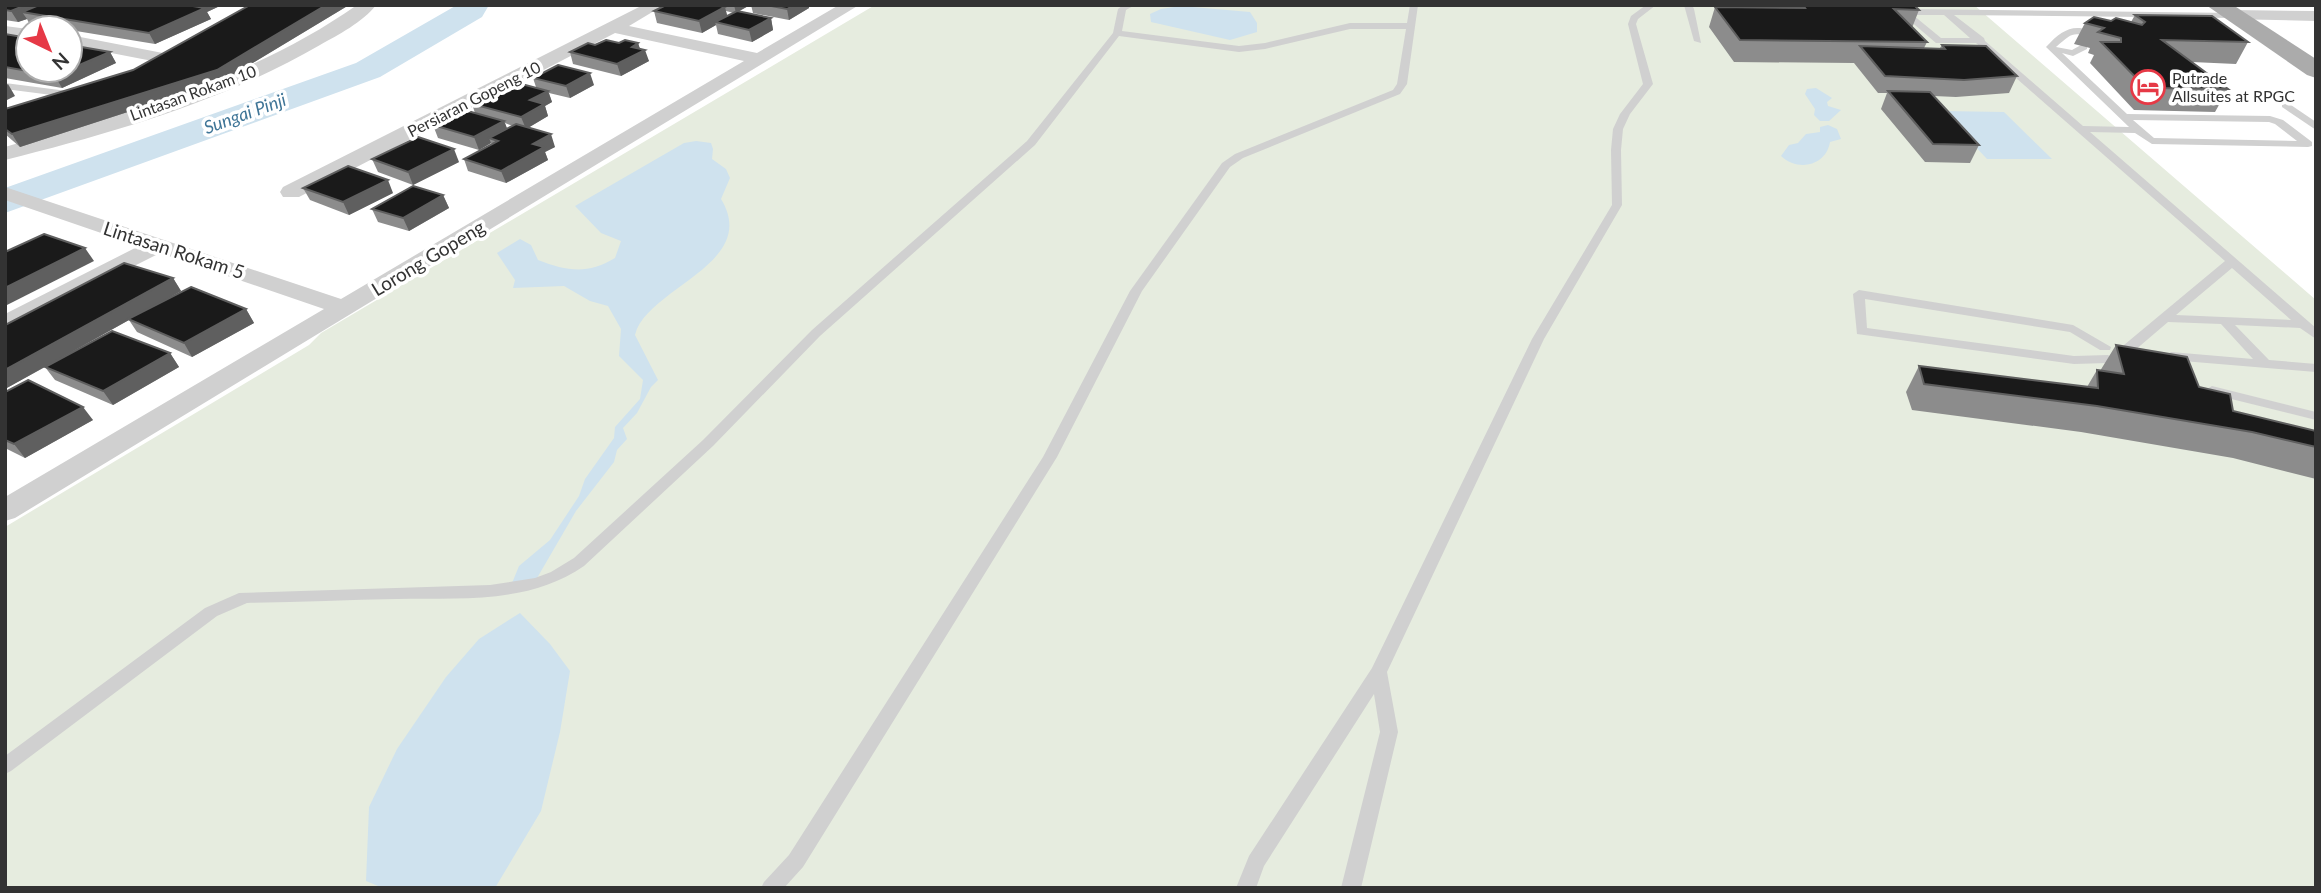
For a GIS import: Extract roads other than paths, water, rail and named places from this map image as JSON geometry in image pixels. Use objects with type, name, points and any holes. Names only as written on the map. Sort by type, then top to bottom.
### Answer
[{"type":"main road","points":[[2240,10],[2316,50]]},
{"type":"main road","points":[[2240,10],[2316,70]]},
{"type":"street","name":"Lintasan Rokam 10","points":[[5,153],[194,95],[276,63],[334,32],[368,5]]},
{"type":"street","name":"Persiaran Gopeng 10","points":[[291,192],[656,5]]},
{"type":"street","name":"Lorong Gopeng","points":[[5,511],[850,5]]},
{"type":"street","points":[[2240,10],[2316,16]]},
{"type":"street","points":[[612,27],[758,59]]},
{"type":"street","points":[[84,43],[168,59]]},
{"type":"street","points":[[136,74],[190,47]]},
{"type":"street","points":[[29,110],[97,89]]},
{"type":"street","name":"Lintasan Rokam 5","points":[[5,193],[344,308]]},
{"type":"street","points":[[5,324],[160,244]]},
{"type":"lane","points":[[5,766],[211,612],[245,597],[490,591],[529,587],[557,578],[579,562],[708,443],[816,333],[1031,143],[1117,33],[1122,9],[1131,5]]},
{"type":"lane","points":[[771,888],[796,861],[1050,457],[1136,291],[1226,165],[1239,156],[1397,92],[1402,84],[1414,5]]},
{"type":"lane","points":[[1246,888],[1256,862],[1379,672],[1538,340],[1617,205],[1619,181],[1616,135],[1623,116],[1648,84],[1632,24],[1634,18],[1652,5]]},
{"type":"lane","points":[[1688,5],[1691,9],[1693,32],[1698,41]]},
{"type":"lane","points":[[1942,9],[1981,40],[2230,263],[2316,335]]},
{"type":"lane","points":[[1892,11],[2240,10]]},
{"type":"lane","points":[[1905,12],[1939,41],[1981,40]]},
{"type":"lane","points":[[1117,33],[1239,49],[1265,46],[1350,26],[1410,26]]},
{"type":"lane","points":[[2050,47],[2068,30],[2093,34],[2096,36],[2093,40]]},
{"type":"lane","points":[[2050,47],[2073,53],[2084,47]]},
{"type":"lane","points":[[2050,47],[2148,139],[2156,142],[2312,144]]},
{"type":"lane","points":[[5,86],[77,95]]},
{"type":"lane","points":[[2285,105],[2316,127]]},
{"type":"lane","points":[[2124,117],[2270,119],[2312,144]]},
{"type":"lane","points":[[2081,129],[2139,130]]},
{"type":"lane","points":[[2123,367],[2106,353],[2073,329],[1859,294],[1861,331],[2074,360],[2106,353],[2135,351],[2166,318],[2230,263]]},
{"type":"lane","points":[[2166,318],[2303,324]]},
{"type":"lane","points":[[2224,320],[2265,364]]},
{"type":"lane","points":[[2158,355],[2316,368]]},
{"type":"lane","points":[[2194,385],[2316,416]]},
{"type":"lane","points":[[1350,888],[1389,732],[1379,672]]},
{"type":"water","points":[[1181,6],[1250,12],[1257,23],[1257,32],[1230,40],[1151,22],[1150,14]]},
{"type":"water","points":[[1816,88],[1832,98],[1827,102],[1828,106],[1841,110],[1829,121],[1820,121],[1814,115],[1815,109],[1805,94],[1807,89]]},
{"type":"water","points":[[1942,111],[2004,112],[2052,159],[1987,159]]},
{"type":"water","points":[[1828,125],[1837,129],[1841,139],[1830,142],[1823,157],[1817,161],[1795,164],[1781,156],[1789,145],[1798,143],[1806,134],[1820,132],[1820,127]]},
{"type":"water","points":[[684,143],[711,143],[712,159],[726,169],[730,178],[721,199],[729,222],[726,241],[714,258],[697,274],[643,318],[635,335],[658,380],[651,387],[637,413],[623,428],[627,439],[617,450],[614,462],[576,511],[533,585],[510,588],[519,566],[550,540],[579,496],[585,479],[614,438],[615,427],[640,399],[643,380],[619,356],[621,329],[608,306],[590,301],[564,286],[513,288],[515,280],[497,253],[520,239],[531,245],[538,260],[568,269],[595,267],[615,258],[621,241],[601,233],[575,206]]},
{"type":"water","points":[[520,613],[550,644],[570,671],[560,732],[541,811],[495,888],[383,888],[366,881],[369,807],[397,749],[446,677],[479,639]]},
{"type":"waterway","name":"Sungai Pinji","points":[[5,201],[368,70],[471,10],[474,5]]},
{"type":"place","name":"Putrade Allsuites at RPGC","points":[[2148,87]]}]
